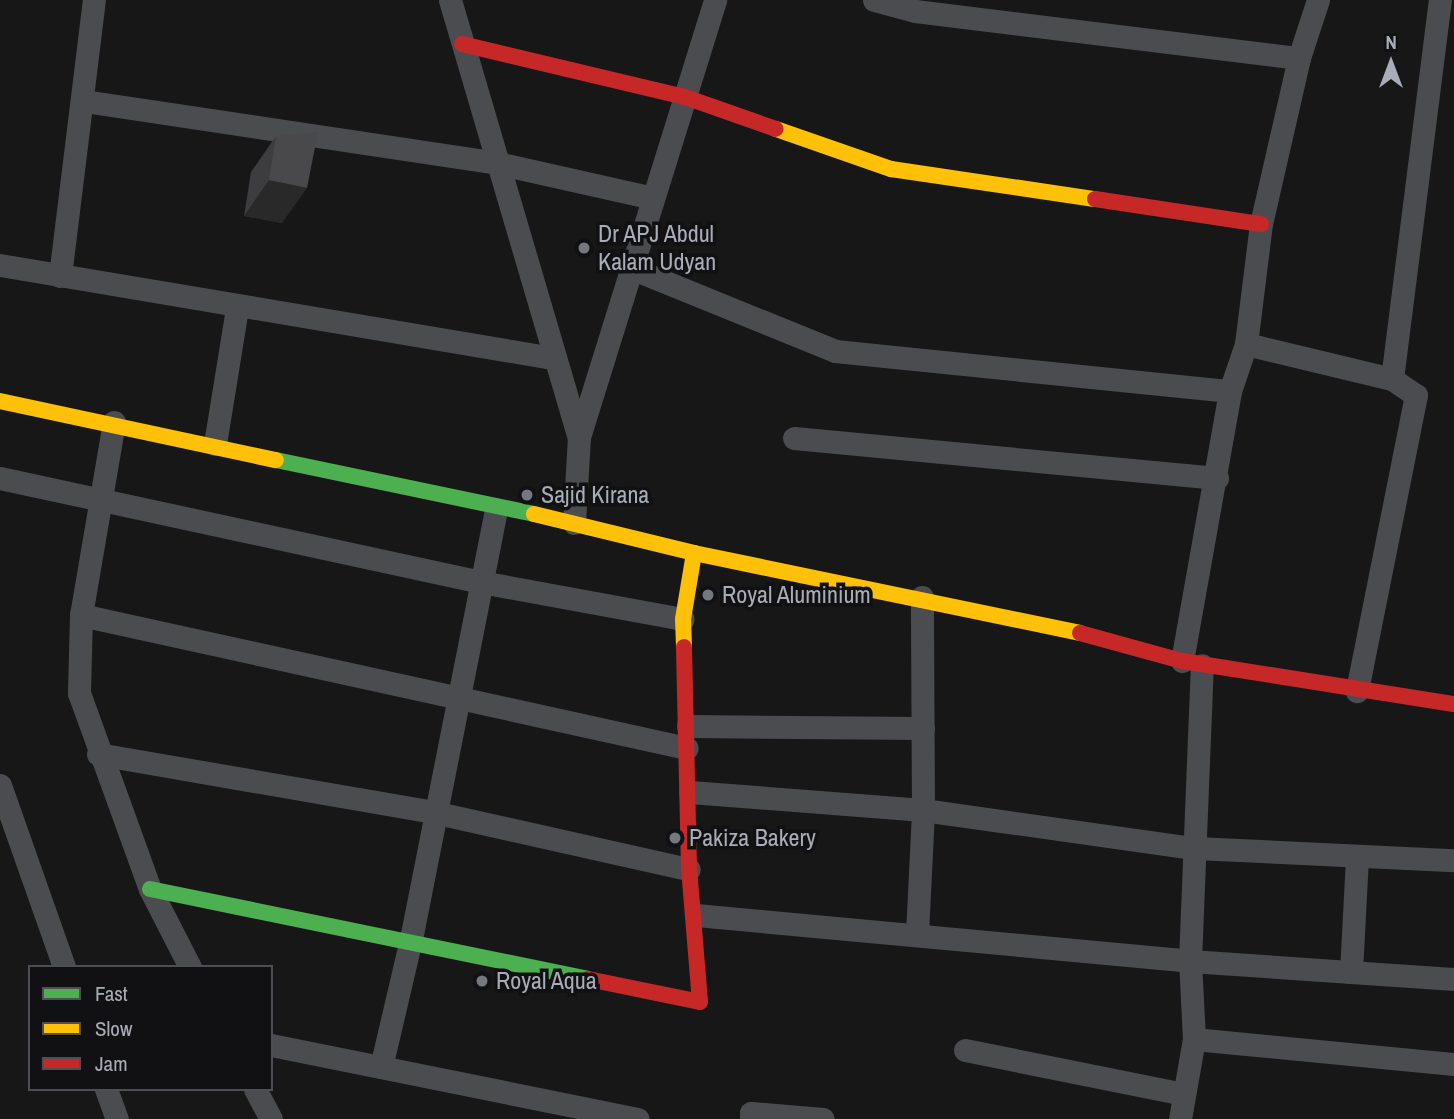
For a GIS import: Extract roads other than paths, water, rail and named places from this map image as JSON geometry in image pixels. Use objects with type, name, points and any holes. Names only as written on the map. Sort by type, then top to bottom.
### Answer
[{"type":"street","points":[[60,276],[84,101],[94,0]]},
{"type":"street","points":[[450,0],[552,358],[579,437]]},
{"type":"street","points":[[573,523],[579,437],[715,0]]},
{"type":"street","points":[[874,0],[1299,58]]},
{"type":"street","points":[[1181,1119],[1194,1039],[1190,961],[1195,848],[1192,663],[1230,391],[1246,344],[1261,224],[1299,58],[1318,0]]},
{"type":"street","points":[[1392,379],[1440,0]]},
{"type":"street","points":[[462,44],[685,97],[891,169],[1261,224]]},
{"type":"street","points":[[84,101],[497,163],[653,198]]},
{"type":"street","points":[[0,265],[237,308],[552,358]]},
{"type":"street","points":[[631,268],[835,351],[1230,391]]},
{"type":"street","points":[[215,444],[237,308]]},
{"type":"street","points":[[1246,344],[1392,379],[1416,395],[1357,691]]},
{"type":"street","points":[[0,401],[215,444],[496,509],[573,523],[694,553],[922,597],[1192,663],[1357,691],[1454,704]]},
{"type":"street","points":[[114,422],[81,615],[79,693],[98,754],[150,889],[189,965]]},
{"type":"street","points":[[794,438],[1217,478]]},
{"type":"street","points":[[0,478],[481,582],[683,619]]},
{"type":"street","points":[[380,1067],[411,939],[433,812],[496,509]]},
{"type":"street","points":[[150,889],[411,939],[700,1002],[696,915],[689,869],[690,792],[683,619],[694,553]]},
{"type":"street","points":[[917,934],[923,810],[922,597]]},
{"type":"street","points":[[81,615],[458,696],[687,737],[923,728]]},
{"type":"street","points":[[98,754],[433,812],[689,869]]},
{"type":"street","points":[[0,785],[63,965]]},
{"type":"street","points":[[690,792],[923,810],[1195,848],[1454,860]]},
{"type":"street","points":[[1351,972],[1357,856]]},
{"type":"street","points":[[696,915],[1190,961],[1454,979]]},
{"type":"street","points":[[1194,1039],[1454,1064]]},
{"type":"street","points":[[273,1045],[638,1119]]},
{"type":"street","points":[[965,1050],[1184,1094]]},
{"type":"street","points":[[107,1091],[117,1119]]},
{"type":"street","points":[[256,1091],[271,1119]]},
{"type":"street","points":[[751,1119],[751,1113],[823,1119]]},
{"type":"place","name":"Dr APJ Abdul Kalam Udyan","points":[[584,248]]},
{"type":"place","name":"Sajid Kirana","points":[[527,495]]},
{"type":"place","name":"Royal Aluminium","points":[[708,595]]},
{"type":"place","name":"Pakiza Bakery","points":[[675,838]]},
{"type":"place","name":"Royal Aqua","points":[[482,981]]}]
